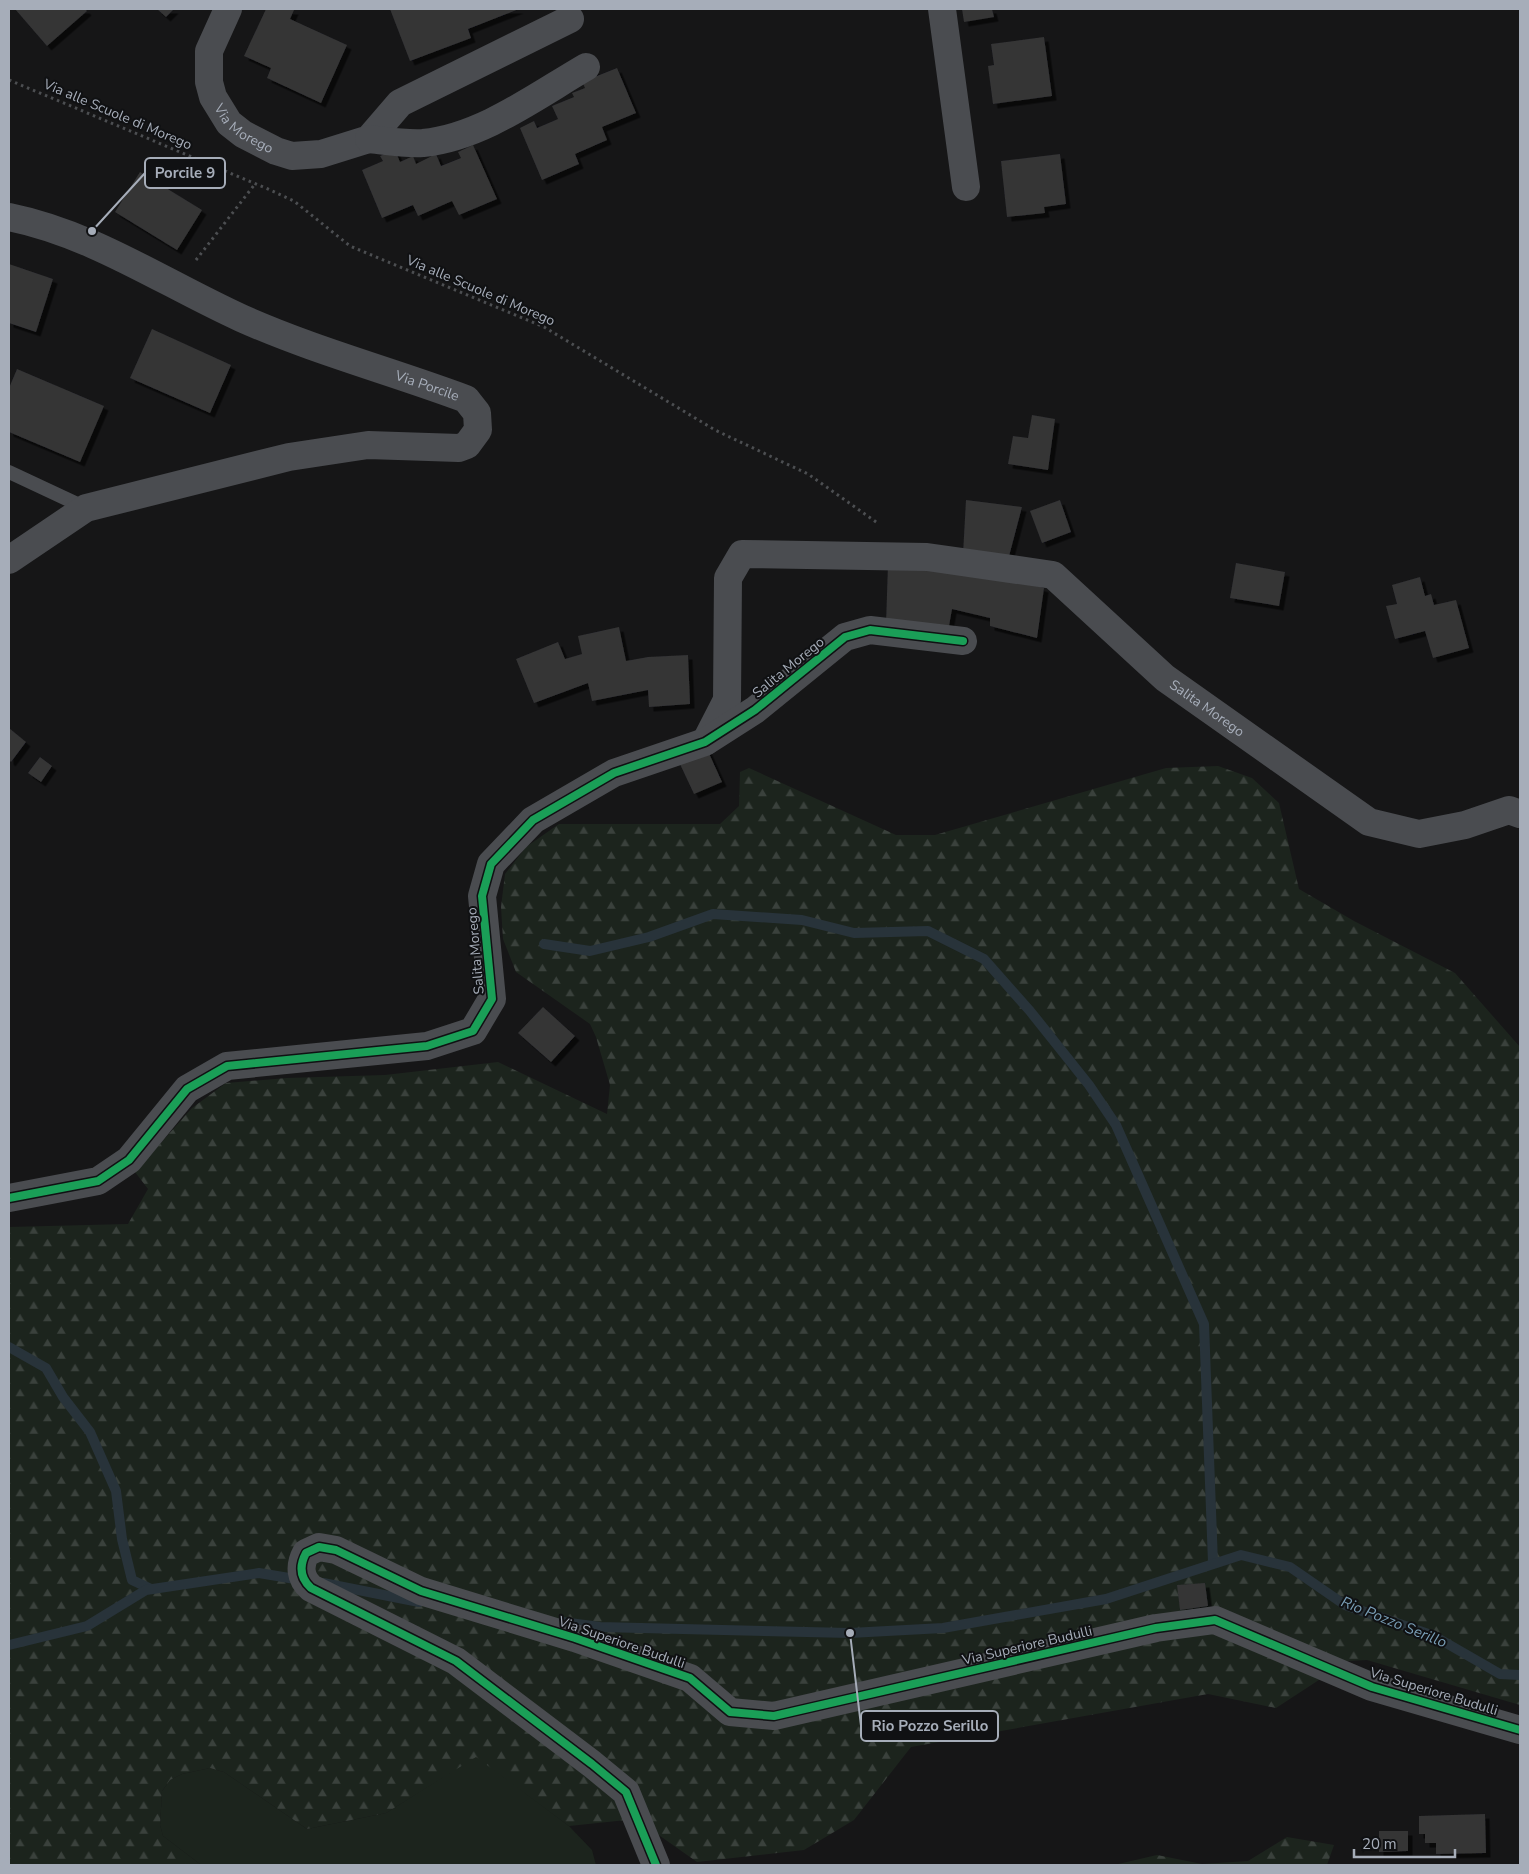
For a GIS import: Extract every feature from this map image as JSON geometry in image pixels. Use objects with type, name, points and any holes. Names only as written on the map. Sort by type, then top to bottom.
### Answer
[{"type":"street","name":"Via Morego","points":[[228,9],[209,51],[208,66],[213,97],[229,123],[259,144],[292,156],[321,154],[369,139],[403,143],[424,143],[478,129],[586,67]]},
{"type":"street","points":[[942,9],[966,187]]},
{"type":"street","points":[[369,139],[385,118],[400,103],[570,19]]},
{"type":"street","name":"Via Porcile","points":[[9,217],[29,221],[92,243],[241,318],[321,351],[466,399],[478,413],[478,430],[467,445],[458,448],[368,445],[289,457],[86,508],[9,560]]},
{"type":"street","name":"Salita Morego","points":[[705,742],[727,700],[728,578],[742,554],[927,557],[1053,575],[1165,678],[1369,822],[1419,834],[1465,825],[1509,810],[1520,814]]},
{"type":"street","name":"Salita Morego","points":[[9,1198],[98,1181],[129,1160],[187,1089],[227,1066],[427,1046],[473,1031],[492,999],[482,896],[491,864],[533,820],[614,773],[705,742],[755,710],[846,637],[870,630],[963,641]]},
{"type":"street","name":"Via Superiore Budulli","points":[[656,1865],[626,1792],[456,1661],[311,1588],[302,1576],[301,1568],[306,1553],[319,1547],[336,1550],[421,1591],[575,1638],[690,1678],[730,1712],[774,1716],[1156,1628],[1215,1620],[1372,1687],[1520,1730]]},
{"type":"lane","points":[[9,472],[86,508]]},
{"type":"path","points":[[176,286],[255,184]]},
{"type":"green space","points":[[1218,766],[1252,778],[1279,803],[1299,889],[1354,921],[1455,973],[1520,1047],[1520,1705],[1367,1660],[1348,1661],[1276,1708],[1208,1694],[911,1747],[854,1820],[804,1850],[697,1862],[636,1819],[569,1826],[476,1757],[386,1813],[307,1829],[224,1772],[210,1768],[182,1774],[170,1780],[162,1791],[160,1825],[163,1836],[201,1865],[9,1865],[9,1227],[128,1224],[148,1189],[135,1172],[192,1108],[226,1083],[287,1078],[385,1075],[498,1062],[607,1114],[610,1085],[596,1037],[590,1024],[516,972],[503,939],[501,907],[505,874],[526,847],[559,824],[720,824],[739,806],[740,772],[749,768],[896,835],[935,835],[1166,768]]},
{"type":"green space","points":[[476,1756],[569,1826],[592,1850],[596,1865],[201,1865],[163,1836],[160,1825],[162,1791],[170,1780],[182,1774],[210,1768],[224,1772],[307,1829],[386,1813]]},
{"type":"green space","points":[[1287,1837],[1334,1845],[1327,1865],[1114,1865],[1157,1855],[1202,1864],[1248,1861]]},
{"type":"building","points":[[15,9],[85,9],[87,11],[47,46]]},
{"type":"building","points":[[157,9],[174,9],[166,17]]},
{"type":"building","points":[[266,9],[294,10],[290,19],[347,45],[321,103],[267,78],[271,68],[244,56]]},
{"type":"building","points":[[390,9],[519,9],[468,29],[471,38],[410,61]]},
{"type":"building","points":[[962,9],[992,9],[994,17],[964,22]]},
{"type":"building","points":[[1044,37],[1052,96],[993,104],[988,66],[994,65],[991,44]]},
{"type":"building","points":[[617,68],[636,113],[602,127],[607,140],[575,154],[579,164],[542,180],[520,128],[534,121],[537,128],[558,119],[552,106],[574,97],[572,93],[585,88],[579,75],[594,69],[597,76]]},
{"type":"building","points":[[473,145],[497,199],[459,215],[452,201],[418,216],[413,205],[382,218],[362,170],[383,161],[380,156],[395,150],[400,162],[413,156],[416,164],[436,154],[441,166],[461,158],[458,152]]},
{"type":"building","points":[[1060,154],[1066,204],[1044,207],[1045,213],[1007,217],[1001,161]]},
{"type":"building","points":[[140,172],[202,210],[177,250],[115,212]]},
{"type":"building","points":[[9,264],[53,279],[36,332],[9,323]]},
{"type":"building","points":[[152,329],[231,365],[210,413],[130,378]]},
{"type":"building","points":[[17,369],[104,406],[80,462],[9,432],[9,388]]},
{"type":"building","points":[[1032,415],[1055,419],[1048,470],[1008,464],[1013,436],[1028,438]]},
{"type":"building","points":[[966,500],[1022,507],[1008,560],[963,554]]},
{"type":"building","points":[[1060,500],[1071,532],[1042,543],[1030,511]]},
{"type":"building","points":[[1236,563],[1285,572],[1279,606],[1230,598]]},
{"type":"building","points":[[888,564],[973,567],[1044,588],[1037,638],[990,626],[990,618],[952,609],[949,626],[886,624]]},
{"type":"building","points":[[1420,577],[1425,596],[1431,594],[1434,605],[1456,600],[1469,648],[1433,658],[1425,631],[1395,639],[1386,606],[1397,604],[1392,585]]},
{"type":"building","points":[[619,627],[626,661],[648,657],[688,655],[690,704],[649,707],[648,690],[592,701],[588,683],[534,703],[516,659],[558,642],[565,659],[582,654],[578,636]]},
{"type":"building","points":[[9,728],[26,742],[11,762],[9,760]]},
{"type":"building","points":[[707,749],[722,782],[694,794],[679,762]]},
{"type":"building","points":[[40,757],[52,766],[41,782],[28,773]]},
{"type":"building","points":[[543,1007],[575,1036],[551,1062],[518,1033]]},
{"type":"building","points":[[1205,1583],[1208,1606],[1180,1610],[1177,1585]]},
{"type":"building","points":[[1485,1814],[1486,1853],[1436,1854],[1436,1843],[1425,1843],[1425,1834],[1419,1834],[1419,1816]]},
{"type":"building","points":[[1379,1831],[1408,1831],[1408,1851],[1379,1852]]},
{"type":"waterway","points":[[544,944],[590,951],[649,937],[713,914],[802,920],[854,933],[928,931],[984,959],[1030,1011],[1089,1085],[1116,1125],[1204,1324],[1213,1563]]},
{"type":"waterway","points":[[9,1347],[46,1368],[63,1397],[90,1432],[116,1491],[122,1539],[132,1580],[151,1589]]},
{"type":"waterway","name":"Rio Pozzo Serillo","points":[[562,1622],[600,1627],[850,1633],[943,1628],[1106,1599],[1241,1555],[1290,1567],[1345,1605],[1434,1636],[1500,1674],[1520,1675]]},
{"type":"waterway","name":"Rio Pozzo Serillo","points":[[9,1645],[87,1626],[146,1590],[259,1573],[301,1580]]},
{"type":"waterway","name":"Rio Pozzo Serillo","points":[[323,1583],[419,1602]]},
{"type":"cycle path","points":[[9,1198],[98,1181],[129,1160],[187,1089],[227,1066],[427,1046],[473,1031],[492,999],[482,896],[491,864],[533,820],[614,773],[705,742],[755,710],[845,637],[870,630],[963,641]]},
{"type":"cycle path","points":[[656,1865],[626,1792],[456,1661],[311,1588],[307,1584],[302,1572],[302,1563],[306,1553],[319,1547],[336,1550],[421,1591],[575,1638],[690,1678],[730,1712],[774,1716],[1156,1628],[1215,1620],[1372,1687],[1520,1730]]},
{"type":"place","name":"Porcile 9","points":[[92,231]]},
{"type":"place","name":"Rio Pozzo Serillo","points":[[850,1633]]}]
